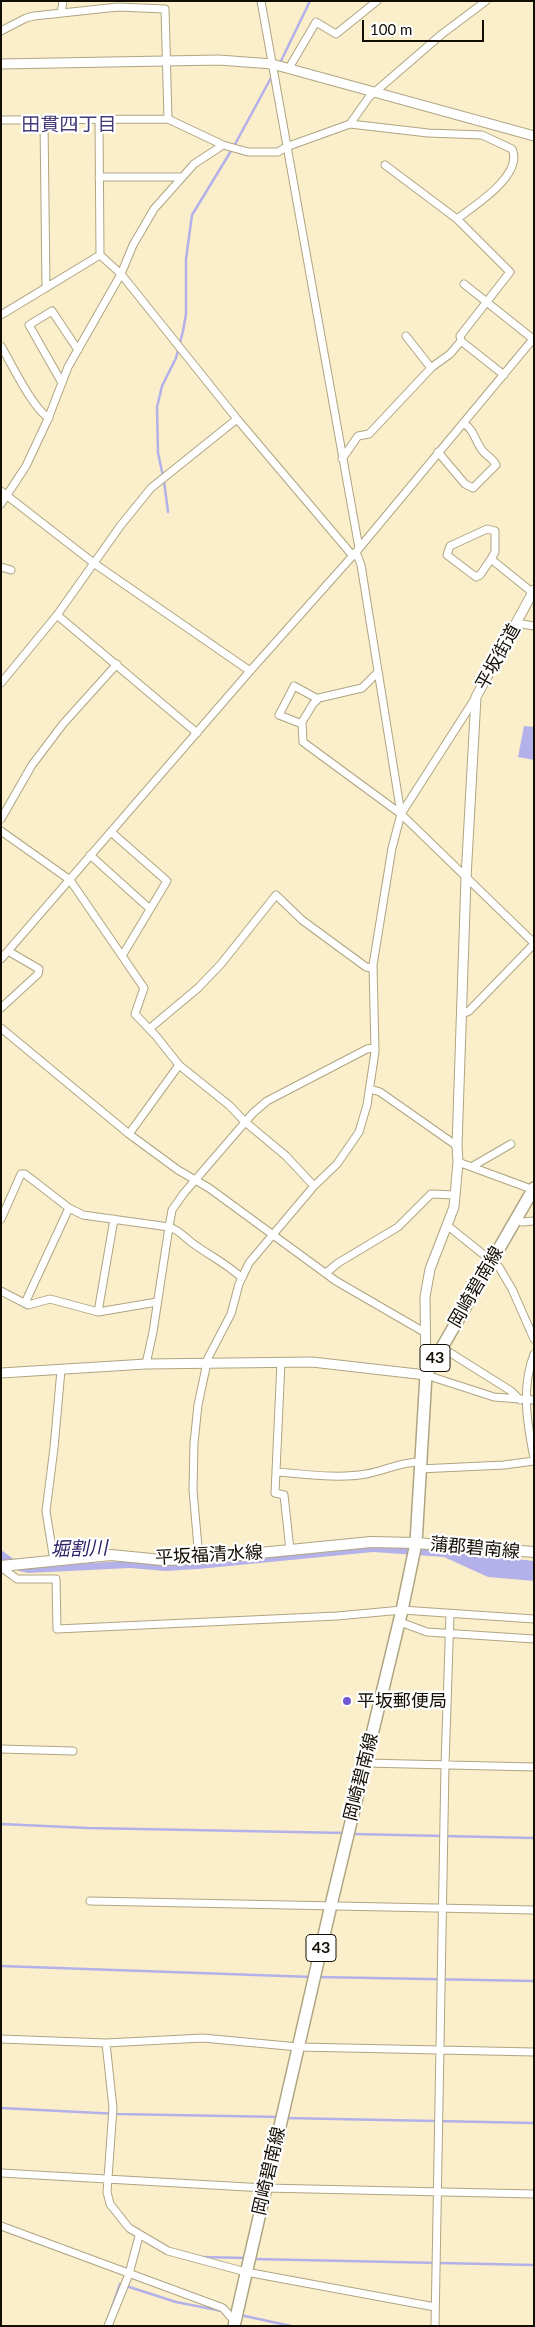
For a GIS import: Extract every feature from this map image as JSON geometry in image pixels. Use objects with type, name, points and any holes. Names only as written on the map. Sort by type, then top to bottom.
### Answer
[{"type":"main road","name":"岡崎碧南線","points":[[234,2324],[330,1905],[400,1622],[415,1547],[426,1375],[533,1190]]},
{"type":"main road","name":"平坂福清水線","points":[[1,1567],[111,1555],[162,1560],[199,1559],[371,1542],[415,1547]]},
{"type":"main road","name":"蒲郡碧南線","points":[[415,1547],[534,1552]]},
{"type":"street","points":[[61,13],[63,1]]},
{"type":"street","points":[[261,1],[342,459],[356,552],[361,565],[401,814]]},
{"type":"street","points":[[289,68],[316,22],[336,34],[377,1]]},
{"type":"street","points":[[350,124],[369,96],[442,34],[486,1]]},
{"type":"street","points":[[1,31],[26,18],[119,4],[165,9],[168,119]]},
{"type":"street","points":[[1,64],[233,60],[272,64],[534,136]]},
{"type":"street","points":[[1,120],[99,121],[168,119],[222,145],[248,152],[278,152],[286,146],[350,124],[428,133],[482,135],[512,149],[514,154],[508,176],[457,219]]},
{"type":"street","points":[[44,121],[46,288]]},
{"type":"street","points":[[99,121],[100,255],[121,274],[237,419],[356,552]]},
{"type":"street","points":[[1,504],[4,494],[26,466],[49,418],[68,367],[121,274],[133,245],[154,209],[194,164],[222,145]]},
{"type":"street","points":[[342,459],[358,436],[369,434],[431,368],[450,354],[461,341],[460,336],[510,272],[457,219],[385,165]]},
{"type":"street","points":[[99,177],[181,177]]},
{"type":"street","points":[[1,315],[100,255]]},
{"type":"street","points":[[1,959],[250,671],[356,552],[533,339],[464,284]]},
{"type":"street","points":[[62,383],[29,326],[52,311],[78,350]]},
{"type":"street","points":[[406,336],[431,368]]},
{"type":"street","points":[[461,341],[504,374]]},
{"type":"street","points":[[1,346],[27,392],[43,415],[49,418]]},
{"type":"street","points":[[1,683],[57,615],[121,525],[151,488],[237,419]]},
{"type":"street","points":[[438,452],[465,484],[473,488],[496,465],[482,450],[470,426],[463,423]]},
{"type":"street","points":[[4,494],[95,564],[250,671]]},
{"type":"street","points":[[487,529],[495,531],[495,552],[491,559],[480,575],[476,577],[447,555],[450,546],[487,529]]},
{"type":"street","points":[[491,559],[533,592]]},
{"type":"street","points":[[1,567],[11,570]]},
{"type":"street","name":"平坂街道","points":[[476,697],[533,592]]},
{"type":"street","points":[[57,615],[196,733]]},
{"type":"street","points":[[516,623],[534,626]]},
{"type":"street","points":[[1,819],[32,765],[64,724],[117,664]]},
{"type":"street","points":[[377,673],[362,688],[318,699],[312,704],[302,724],[303,742],[401,814],[534,944],[469,1011],[462,1014]]},
{"type":"street","points":[[302,724],[279,715],[294,686],[318,699]]},
{"type":"street","points":[[199,1559],[192,1490],[198,1405],[206,1363],[231,1314],[242,1278],[249,1263],[314,1186],[337,1164],[359,1132],[370,1090],[374,1048],[372,968],[392,848],[401,814],[476,697]]},
{"type":"street","points":[[426,1375],[424,1332],[427,1282],[454,1207],[458,1162],[466,878],[476,697]]},
{"type":"street","points":[[1,831],[70,880],[144,988],[135,1014],[179,1065],[230,1106],[244,1121],[286,1156],[314,1186]]},
{"type":"street","points":[[111,832],[167,881],[122,956]]},
{"type":"street","points":[[90,855],[150,909]]},
{"type":"street","points":[[149,1029],[198,988],[221,964],[276,895],[315,930],[366,967],[372,968]]},
{"type":"street","points":[[1,1008],[38,974],[39,969],[8,950]]},
{"type":"street","points":[[1,1028],[129,1134],[195,1182],[209,1188],[326,1273],[424,1332]]},
{"type":"street","points":[[146,1364],[153,1332],[172,1210],[244,1121],[274,1097],[367,1048],[374,1048]]},
{"type":"street","points":[[129,1134],[179,1065]]},
{"type":"street","points":[[370,1090],[380,1092],[457,1146]]},
{"type":"street","points":[[473,1166],[511,1144]]},
{"type":"street","points":[[458,1162],[533,1190]]},
{"type":"street","points":[[1,1219],[21,1174],[24,1174],[68,1208],[83,1215],[169,1227],[178,1230],[190,1241],[227,1264],[242,1278]]},
{"type":"street","points":[[326,1273],[338,1263],[398,1227],[431,1194],[455,1195]]},
{"type":"street","points":[[25,1304],[68,1208]]},
{"type":"street","points":[[98,1312],[114,1219]]},
{"type":"street","points":[[516,1219],[522,1222],[534,1221]]},
{"type":"street","points":[[448,1226],[492,1261],[506,1277],[534,1339]]},
{"type":"street","points":[[1,1292],[28,1305],[50,1299],[98,1312],[157,1302]]},
{"type":"street","points":[[441,1347],[527,1400]]},
{"type":"street","points":[[276,1472],[340,1476],[366,1474],[398,1464],[504,1465],[534,1460],[526,1417],[527,1381],[534,1354]]},
{"type":"street","points":[[1,1374],[146,1364],[281,1362],[341,1364],[426,1375],[494,1397],[527,1400]]},
{"type":"street","points":[[281,1362],[276,1493],[284,1495],[287,1507],[290,1550]]},
{"type":"street","points":[[54,1560],[46,1511],[61,1370]]},
{"type":"street","points":[[1,1567],[17,1579],[56,1579],[57,1629],[338,1616],[402,1610],[534,1619]]},
{"type":"street","points":[[435,2326],[442,1907],[450,1614]]},
{"type":"street","points":[[400,1622],[427,1632],[534,1639]]},
{"type":"street","points":[[1,1750],[73,1751]]},
{"type":"street","points":[[365,1763],[534,1767]]},
{"type":"street","points":[[90,1901],[534,1910]]},
{"type":"street","points":[[1,2039],[106,2043],[203,2038],[298,2047],[534,2052]]},
{"type":"street","points":[[106,2043],[113,2108],[108,2178],[110,2204],[128,2228],[168,2252],[246,2272],[435,2306]]},
{"type":"street","points":[[1,2173],[265,2188],[534,2194]]},
{"type":"street","points":[[1,2226],[223,2308],[234,2324]]},
{"type":"street","points":[[108,2326],[129,2274],[139,2236]]},
{"type":"shaded area","points":[[524,726],[534,727],[534,760],[518,757]]},
{"type":"shaded area","points":[[373,1546],[436,1550],[534,1561],[534,1581],[488,1577],[444,1557],[373,1552],[165,1571],[130,1568],[28,1573],[19,1571],[1,1560],[1,1550],[25,1567]]},
{"type":"waterway","points":[[280,63],[310,1]]},
{"type":"waterway","points":[[163,476],[158,453],[157,407],[162,386],[176,358],[183,331],[186,314],[186,259],[192,215],[234,146],[272,76]]},
{"type":"waterway","points":[[164,481],[168,512]]},
{"type":"waterway","points":[[1,1824],[88,1828],[345,1833]]},
{"type":"waterway","points":[[353,1834],[534,1838]]},
{"type":"waterway","points":[[1,1966],[312,1977]]},
{"type":"waterway","points":[[318,1977],[534,1981]]},
{"type":"waterway","points":[[1,2108],[118,2114],[280,2117]]},
{"type":"waterway","points":[[285,2118],[534,2123]]},
{"type":"waterway","points":[[203,2257],[247,2258]]},
{"type":"waterway","points":[[253,2259],[534,2265]]},
{"type":"waterway","points":[[111,2310],[120,2284],[176,2302],[222,2311]]},
{"type":"waterway","points":[[240,2315],[291,2326]]},
{"type":"place","name":"平坂郵便局","points":[[347,1701]]},
{"type":"district","name":"田貫四丁目","points":[[69,125]]},
{"type":"water label","name":"堀割川","points":[[79,1549]]}]
